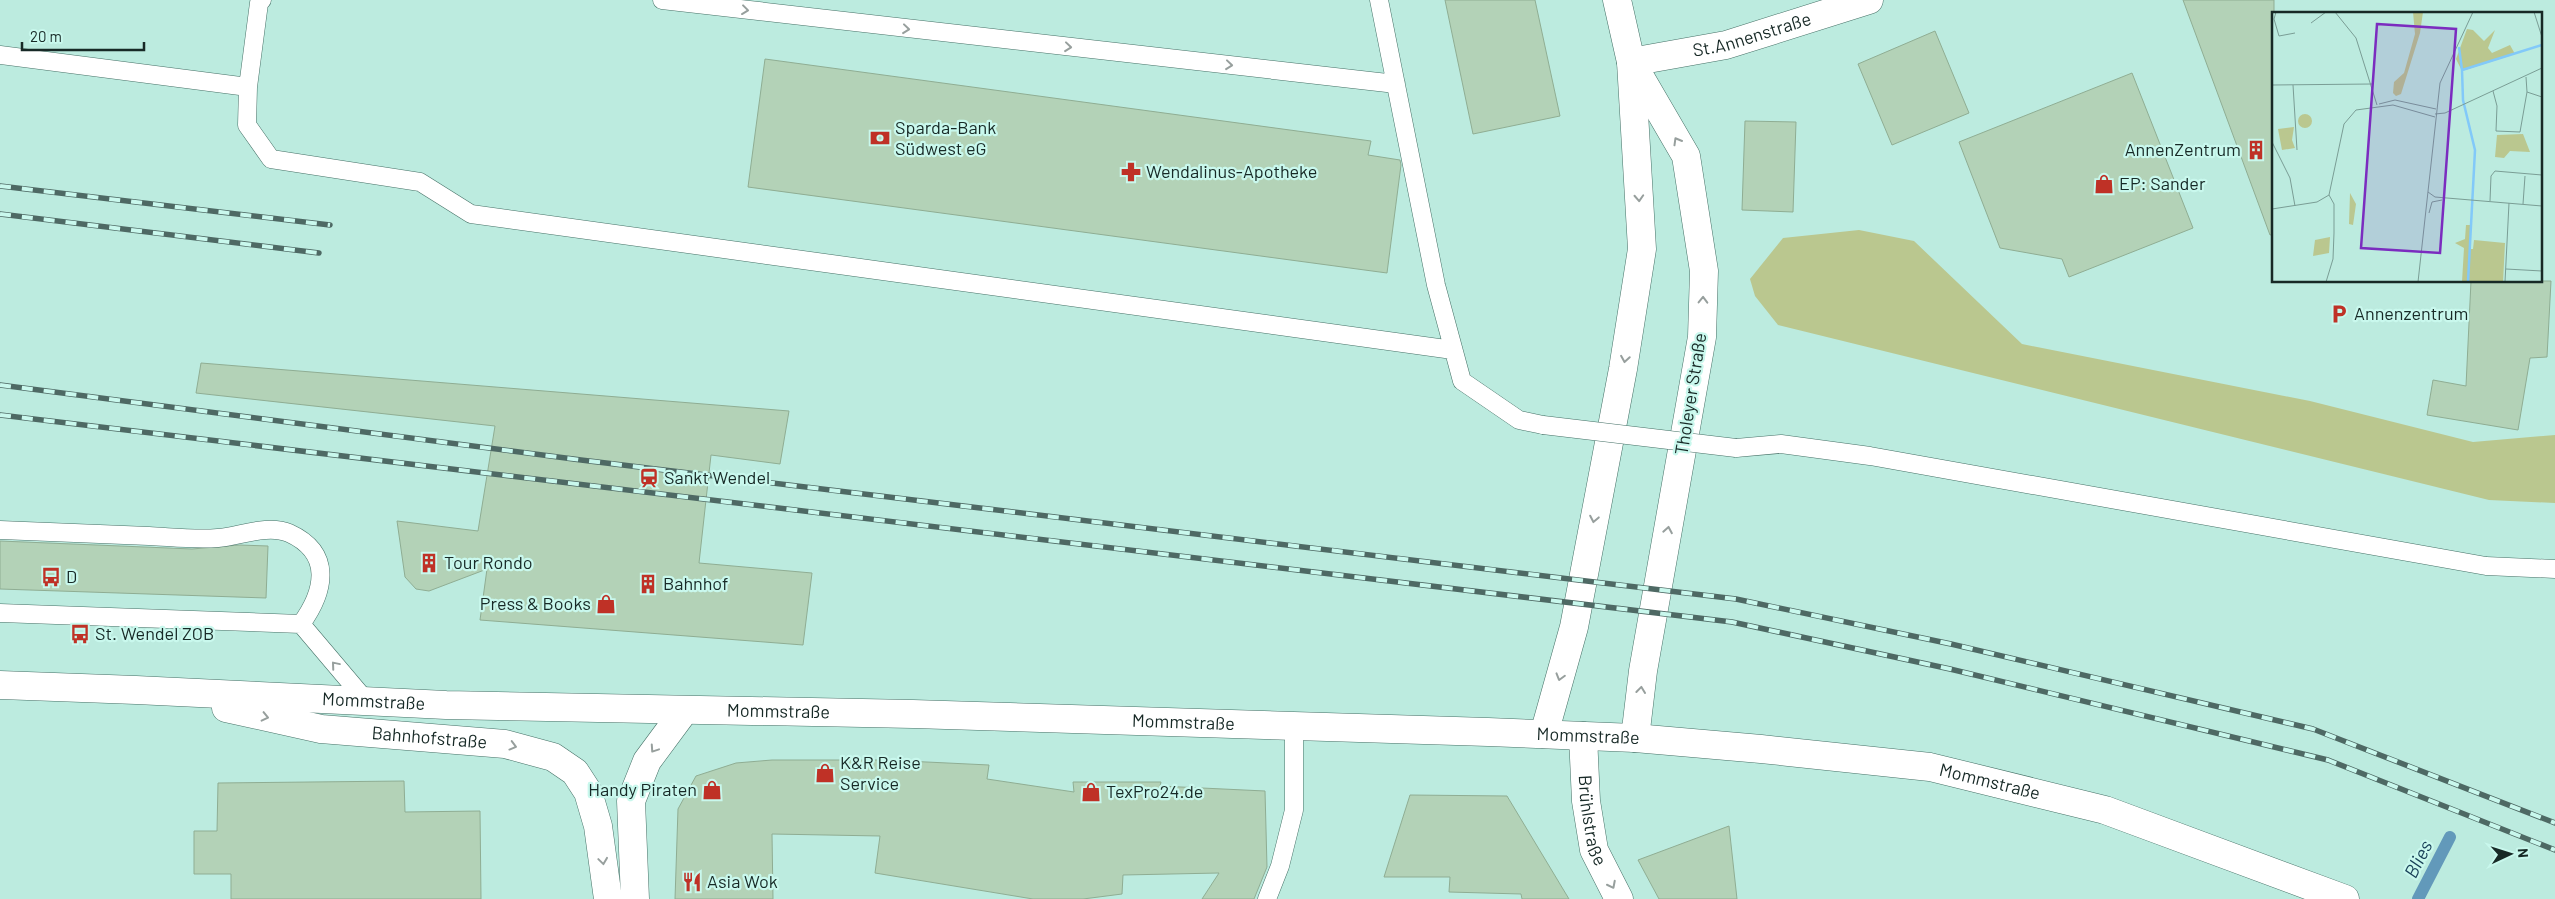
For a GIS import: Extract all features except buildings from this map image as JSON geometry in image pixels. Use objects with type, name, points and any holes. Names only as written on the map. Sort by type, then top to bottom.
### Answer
[{"type":"main road","name":"Tholeyer Straße","points":[[1544,734],[1574,627],[1624,369],[1642,248],[1632,62],[1617,0]]},
{"type":"main road","name":"St.Annenstraße","points":[[1632,62],[1726,45],[1869,0]]},
{"type":"main road","name":"Tholeyer Straße","points":[[1632,62],[1686,156],[1704,272],[1702,337],[1645,661],[1635,738]]},
{"type":"main road","name":"Mommstraße","points":[[0,685],[149,690],[367,702],[684,711],[903,714],[1635,738],[1930,767],[2105,810],[2345,899]]},
{"type":"main road","name":"Bahnhofstraße","points":[[149,690],[321,729],[505,744],[553,757],[575,772],[588,792],[598,826],[608,899]]},
{"type":"main road","points":[[635,899],[631,801],[647,761],[684,711]]},
{"type":"main road","name":"Brühlstraße","points":[[1583,736],[1586,801],[1594,850],[1619,899]]},
{"type":"lane","points":[[262,0],[259,3],[248,87],[247,125],[271,159],[420,182],[471,214],[1453,350]]},
{"type":"lane","points":[[662,0],[1396,84]]},
{"type":"lane","points":[[1379,0],[1431,258],[1462,381],[1519,420],[1543,425],[1736,448],[1781,444],[1870,456],[2486,566],[2555,569]]},
{"type":"lane","points":[[0,55],[248,87]]},
{"type":"lane","points":[[0,530],[217,538],[273,530],[287,532],[306,542],[318,559],[321,577],[314,607],[301,624]]},
{"type":"lane","points":[[0,613],[301,624],[367,702]]},
{"type":"lane","points":[[1268,899],[1280,866],[1294,810],[1294,726]]},
{"type":"green space","points":[[1859,230],[1914,241],[2022,344],[2310,401],[2473,442],[2555,435],[2555,503],[2489,500],[1778,325],[1755,296],[1750,279],[1783,238]]},
{"type":"waterway","name":"Blies","points":[[2418,899],[2450,837]]},
{"type":"railway","points":[[0,186],[330,225]]},
{"type":"railway","points":[[0,214],[319,253]]},
{"type":"railway","points":[[0,385],[581,460],[1736,599],[1951,644],[2313,729],[2555,823]]},
{"type":"railway","points":[[0,415],[1732,622],[1950,669],[2328,760],[2555,850]]},
{"type":"place","name":"Sparda-Bank Südwest eG","points":[[880,138]]},
{"type":"place","name":"AnnenZentrum","points":[[2256,150]]},
{"type":"place","name":"Wendalinus-Apotheke","points":[[1131,172]]},
{"type":"place","name":"EP: Sander","points":[[2104,184]]},
{"type":"place","name":"Annenzentrum","points":[[2339,314]]},
{"type":"place","name":"Sankt Wendel","points":[[649,478]]},
{"type":"place","name":"Tour Rondo","points":[[429,563]]},
{"type":"place","name":"D","points":[[51,577]]},
{"type":"place","name":"Bahnhof","points":[[648,584]]},
{"type":"place","name":"Press & Books","points":[[606,604]]},
{"type":"place","name":"St. Wendel ZOB","points":[[80,634]]},
{"type":"place","name":"K&R Reise Service","points":[[825,773]]},
{"type":"place","name":"Handy Piraten","points":[[712,790]]},
{"type":"place","name":"TexPro24.de","points":[[1091,792]]},
{"type":"place","name":"Asia Wok","points":[[692,882]]}]
